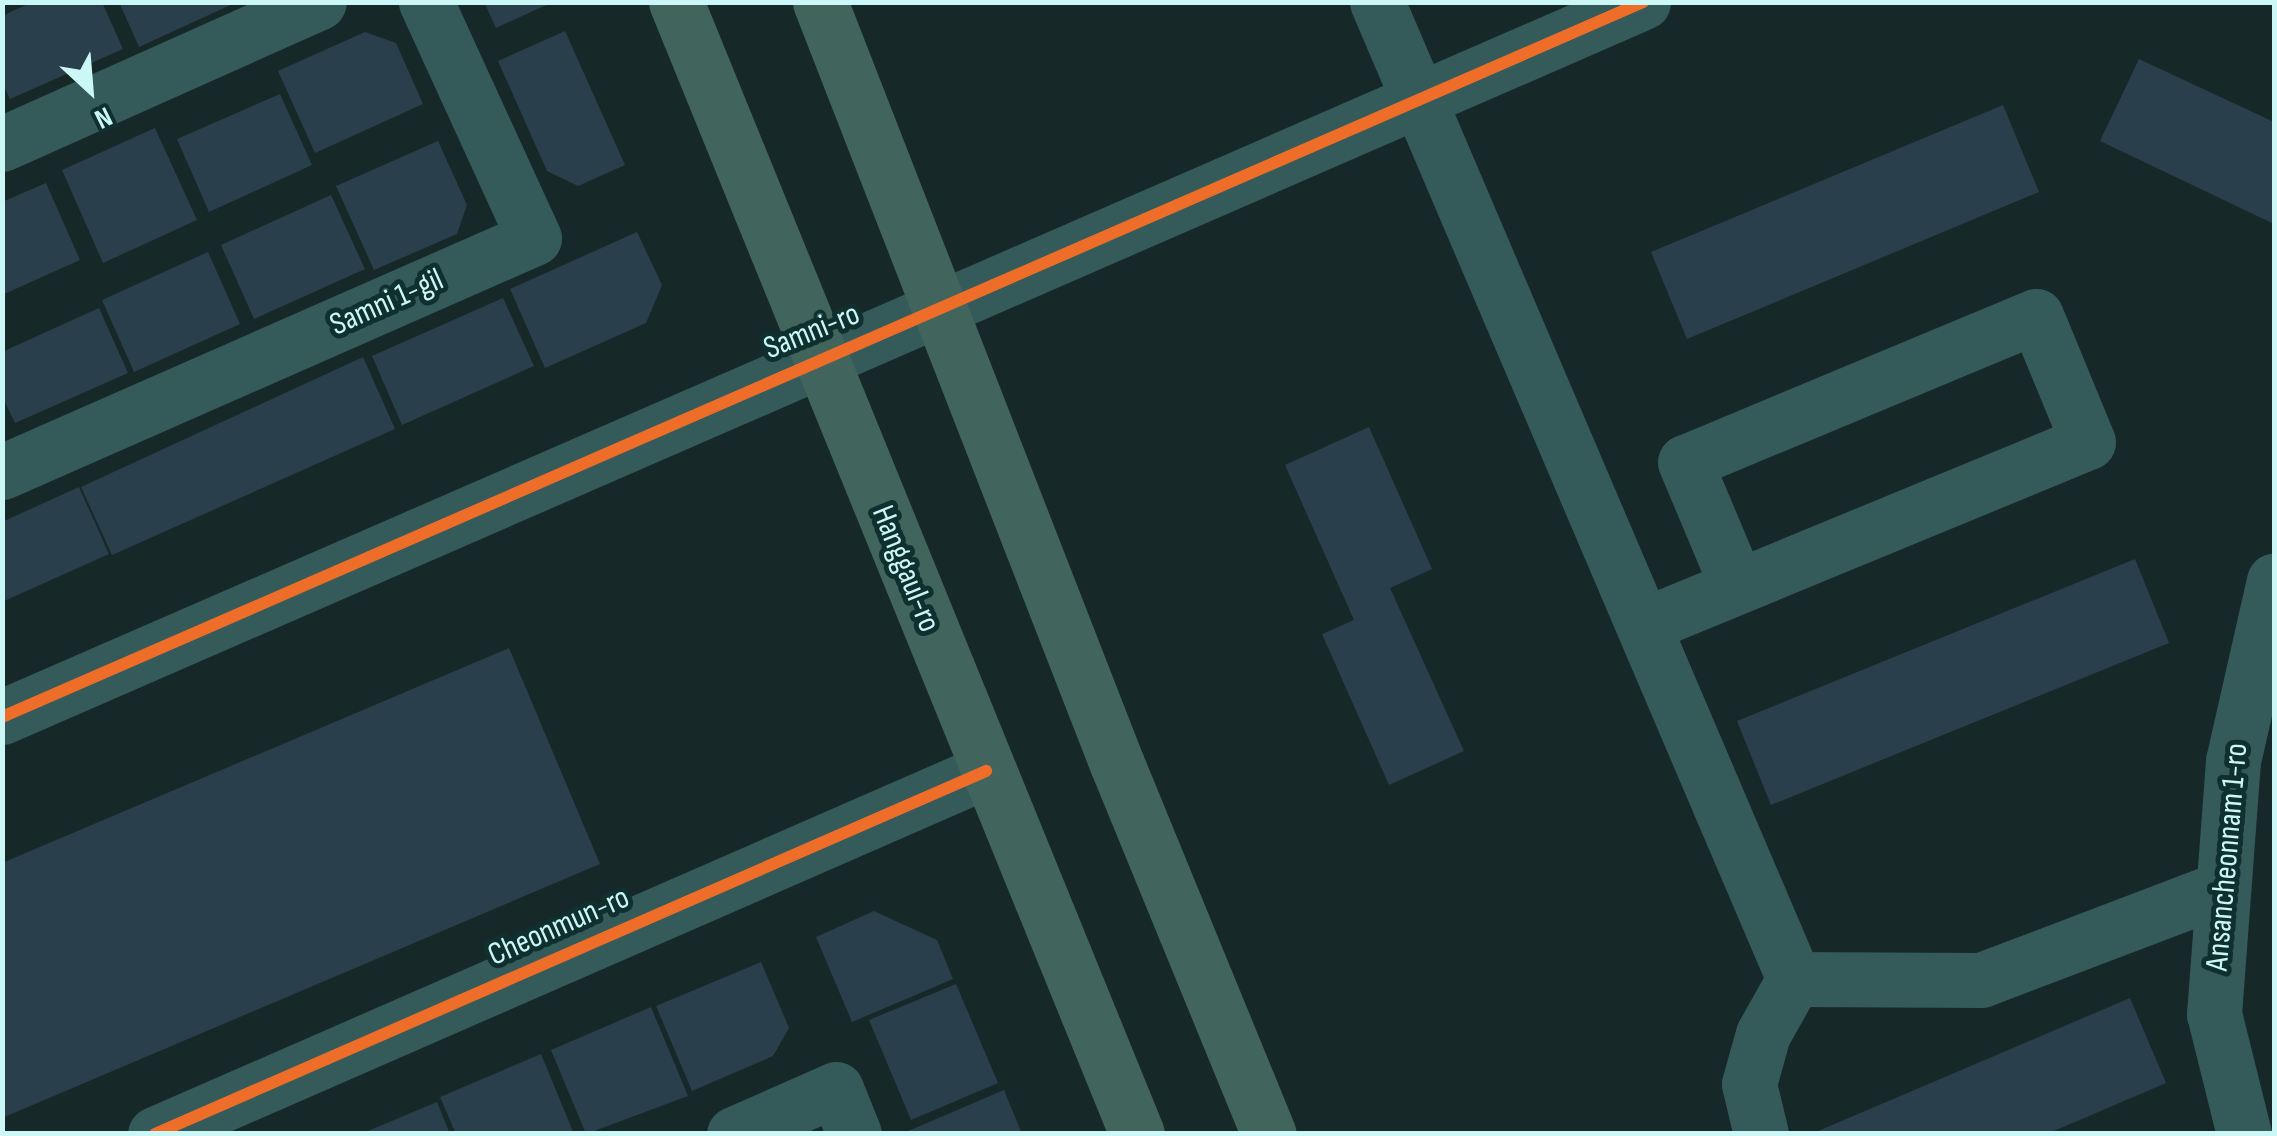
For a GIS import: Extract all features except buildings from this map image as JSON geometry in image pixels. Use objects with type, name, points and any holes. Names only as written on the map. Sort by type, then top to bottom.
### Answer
[{"type":"main road","name":"Hanggaul-ro","points":[[676,2],[986,771],[1138,1134]]},
{"type":"main road","points":[[820,2],[1270,1134]]},
{"type":"street","points":[[2,144],[320,2]]},
{"type":"street","name":"Samni 1-gil","points":[[2,472],[534,238],[426,2]]},
{"type":"street","points":[[1377,2],[1794,979]]},
{"type":"street","name":"Samni-ro","points":[[2,717],[819,357],[942,312],[1419,95],[1643,2]]},
{"type":"street","points":[[1644,625],[2088,442],[2036,316],[1685,462],[1737,586]]},
{"type":"street","name":"Ansancheonnam 1-ro","points":[[2244,1134],[2214,1014],[2233,761],[2274,580]]},
{"type":"street","name":"Cheonmun-ro","points":[[154,1134],[986,771]]},
{"type":"street","points":[[1794,979],[1980,980],[2224,888]]},
{"type":"street","points":[[1761,1134],[1749,1084],[1762,1034],[1794,979]]},
{"type":"street","points":[[734,1134],[836,1088],[854,1134]]},
{"type":"cycle path","points":[[2,717],[1643,2]]},
{"type":"cycle path","points":[[155,1134],[986,771]]}]
